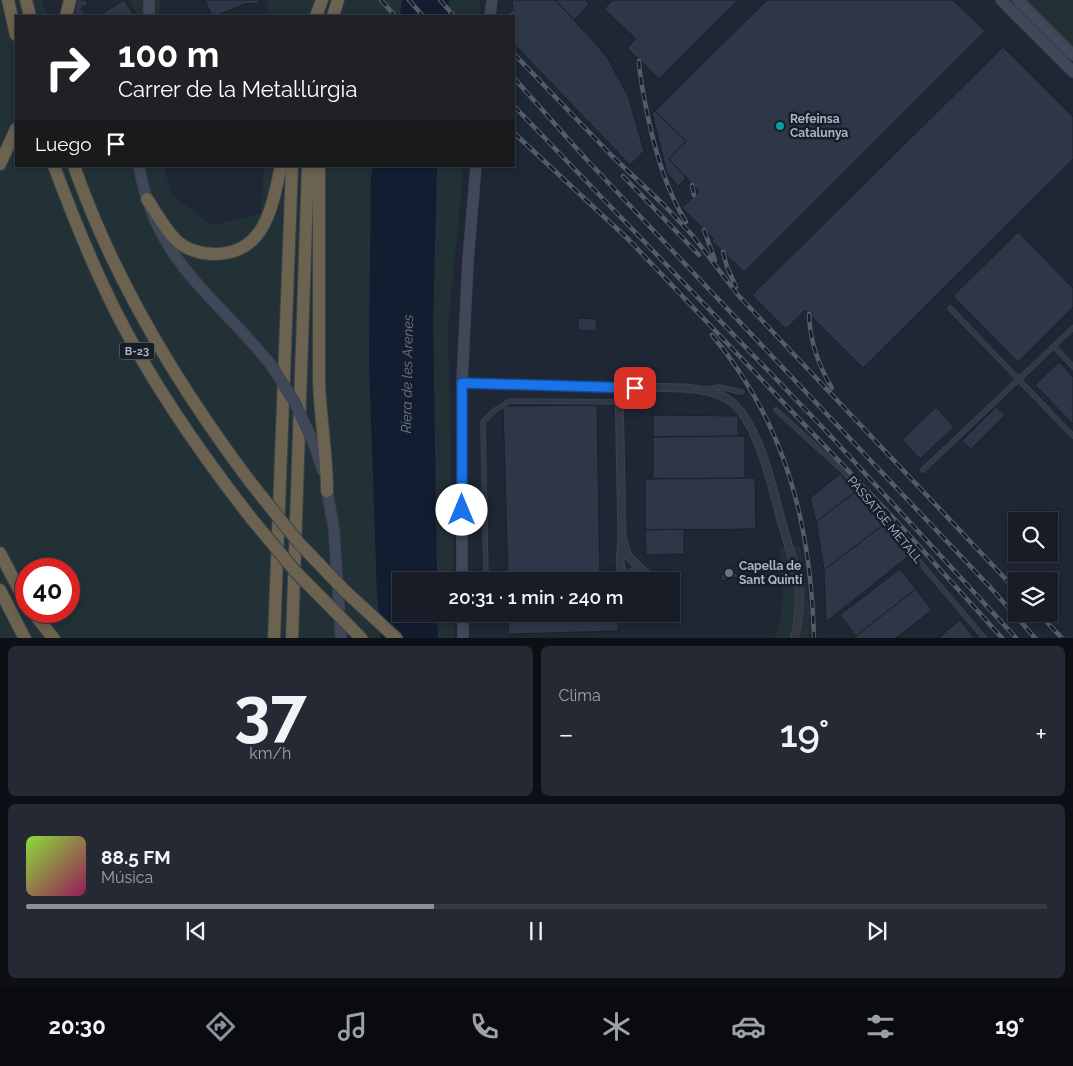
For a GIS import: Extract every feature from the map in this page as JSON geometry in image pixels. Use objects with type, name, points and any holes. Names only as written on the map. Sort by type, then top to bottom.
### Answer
[{"type":"highway","points":[[8,0],[15,31]]},
{"type":"highway","points":[[26,0],[30,15]]},
{"type":"highway","points":[[316,15],[322,0]]},
{"type":"highway","points":[[333,15],[338,0]]},
{"type":"highway","points":[[0,164],[15,131]]},
{"type":"highway","name":"B-23","points":[[54,167],[93,264],[138,352],[171,407],[194,442],[251,518],[295,571],[362,638]]},
{"type":"highway","name":"B-23","points":[[74,167],[105,243],[148,329],[197,409],[251,483],[299,543],[345,591],[397,638]]},
{"type":"highway","points":[[147,199],[175,239],[183,246],[206,254],[228,253],[248,244],[257,236],[265,224],[272,206],[281,167]]},
{"type":"highway","points":[[274,638],[292,167]]},
{"type":"highway","points":[[292,638],[308,167]]},
{"type":"highway","points":[[319,167],[318,380],[326,450],[328,491]]},
{"type":"highway","points":[[0,553],[15,582]]},
{"type":"highway","points":[[0,590],[25,638]]},
{"type":"highway","points":[[42,623],[54,638]]},
{"type":"street","points":[[149,0],[149,15]]},
{"type":"street","points":[[490,15],[492,0]]},
{"type":"street","points":[[1001,0],[1073,72]]},
{"type":"street","points":[[1018,0],[1073,55]]},
{"type":"street","points":[[139,167],[147,199],[160,232],[177,261],[198,287],[249,339],[270,365],[294,401],[312,439],[323,470],[334,530],[341,638]]},
{"type":"street","points":[[462,572],[462,383],[468,261],[476,167]]},
{"type":"street","points":[[462,383],[698,390],[717,394],[732,402],[750,426],[759,445],[797,575],[798,623],[794,638]]},
{"type":"street","points":[[619,388],[622,539],[620,560],[622,572]]},
{"type":"street","points":[[622,539],[628,556],[643,571]]},
{"type":"street","points":[[632,572],[643,571]]},
{"type":"street","points":[[463,622],[463,638]]},
{"type":"lane","points":[[950,308],[1073,436]]},
{"type":"lane","points":[[923,470],[1073,328]]},
{"type":"lane","points":[[1054,346],[1073,367]]},
{"type":"lane","points":[[698,390],[719,387],[742,392]]},
{"type":"lane","points":[[486,572],[483,422],[494,411],[510,401],[619,402]]},
{"type":"lane","name":"PASSATGE METALL","points":[[776,410],[842,470],[985,638]]},
{"type":"shaded area","points":[[0,0],[42,0],[47,15],[15,15],[15,167],[164,167],[171,194],[212,225],[261,213],[264,167],[373,167],[371,180],[369,361],[377,590],[381,638],[0,638]]},
{"type":"shaded area","points":[[129,0],[160,0],[161,15],[137,15]]},
{"type":"shaded area","points":[[267,0],[402,0],[400,15],[268,15]]},
{"type":"shaded area","points":[[449,0],[480,0],[479,15],[448,15]]},
{"type":"shaded area","points":[[994,0],[1073,0],[1073,79]]},
{"type":"shaded area","points":[[437,167],[464,167],[448,326],[454,572],[437,572],[433,321]]},
{"type":"shaded area","points":[[800,546],[810,613],[809,638],[774,638],[781,616],[782,605],[780,548]]},
{"type":"shaded area","points":[[437,622],[454,622],[455,638],[438,638]]},
{"type":"water","points":[[402,0],[449,0],[448,15],[400,15]]},
{"type":"water","name":"Riera de les Arenes","points":[[373,167],[437,167],[433,321],[437,572],[392,572],[392,622],[437,622],[438,638],[381,638],[377,590],[369,361],[371,180]]},
{"type":"building","points":[[77,0],[86,0],[88,4],[81,8],[85,15],[74,15]]},
{"type":"building","points":[[124,0],[133,15],[101,15]]},
{"type":"building","points":[[205,0],[259,0],[260,3],[244,4],[218,15],[212,15]]},
{"type":"building","points":[[512,0],[555,0],[608,59],[628,96],[644,151],[630,165],[515,45],[515,15],[506,15],[513,10]]},
{"type":"building","points":[[555,0],[585,0],[589,4],[574,20]]},
{"type":"building","points":[[613,0],[738,0],[659,79],[627,48],[636,39],[604,9]]},
{"type":"building","name":"Refeinsa Catalunya","points":[[767,0],[953,0],[985,31],[744,272],[682,208],[699,191],[669,159],[686,141],[655,111]]},
{"type":"building","points":[[1003,47],[1073,117],[1073,159],[863,368],[805,310],[786,329],[752,295]]},
{"type":"building","points":[[655,111],[686,141],[669,159],[686,178],[678,186],[667,173],[652,113]]},
{"type":"building","points":[[1018,232],[1073,288],[1073,307],[1018,362],[953,296]]},
{"type":"building","points":[[578,318],[597,319],[596,331],[578,330]]},
{"type":"building","points":[[1059,362],[1073,377],[1073,424],[1035,385]]},
{"type":"building","points":[[597,405],[600,572],[508,572],[503,406]]},
{"type":"building","points":[[936,407],[954,427],[920,459],[902,440]]},
{"type":"building","points":[[996,407],[1005,415],[971,449],[962,441]]},
{"type":"building","points":[[653,415],[738,416],[738,436],[653,437]]},
{"type":"building","points":[[745,436],[745,478],[653,479],[653,437]]},
{"type":"building","points":[[840,474],[855,492],[816,522],[810,498]]},
{"type":"building","points":[[755,478],[756,529],[645,530],[645,479]]},
{"type":"building","points":[[855,492],[883,525],[824,570],[816,522]]},
{"type":"building","points":[[883,525],[909,556],[826,622],[824,570]]},
{"type":"building","points":[[684,529],[684,554],[646,555],[645,530]]},
{"type":"building","name":"Capella de Sant Quintí","points":[[734,567],[738,577],[722,581],[721,577],[724,570]]},
{"type":"building","points":[[900,569],[916,589],[856,636],[840,615]]},
{"type":"building","points":[[916,589],[932,610],[896,638],[853,638]]},
{"type":"building","points":[[960,620],[974,638],[938,638]]},
{"type":"building","points":[[508,622],[618,622],[618,631],[509,634]]},
{"type":"railway","points":[[381,0],[394,15]]},
{"type":"railway","points":[[409,0],[422,15]]},
{"type":"railway","points":[[440,0],[453,15]]},
{"type":"railway","points":[[515,55],[612,156],[664,205],[693,236],[738,295],[1008,582]]},
{"type":"railway","points":[[639,61],[644,99],[659,161],[673,198],[686,222]]},
{"type":"railway","points":[[515,79],[586,159],[989,586],[1035,638]]},
{"type":"railway","points":[[515,107],[827,432],[1016,638]]},
{"type":"railway","points":[[515,134],[628,239],[899,524],[1002,638]]},
{"type":"railway","points":[[623,176],[699,255]]},
{"type":"railway","points":[[692,185],[694,195]]},
{"type":"railway","points":[[704,230],[715,260]]},
{"type":"railway","points":[[723,252],[736,287]]},
{"type":"railway","points":[[809,314],[811,334],[816,352],[832,388]]},
{"type":"railway","points":[[712,335],[738,369],[759,404],[776,440],[790,477],[800,516],[807,556],[812,597],[814,638]]},
{"type":"railway","points":[[1047,622],[1062,638]]},
{"type":"place","name":"Refeinsa Catalunya","points":[[780,126]]},
{"type":"place","name":"Capella de Sant Quintí","points":[[729,573]]},
{"type":"route","points":[[462,510],[462,383],[635,388]]}]
